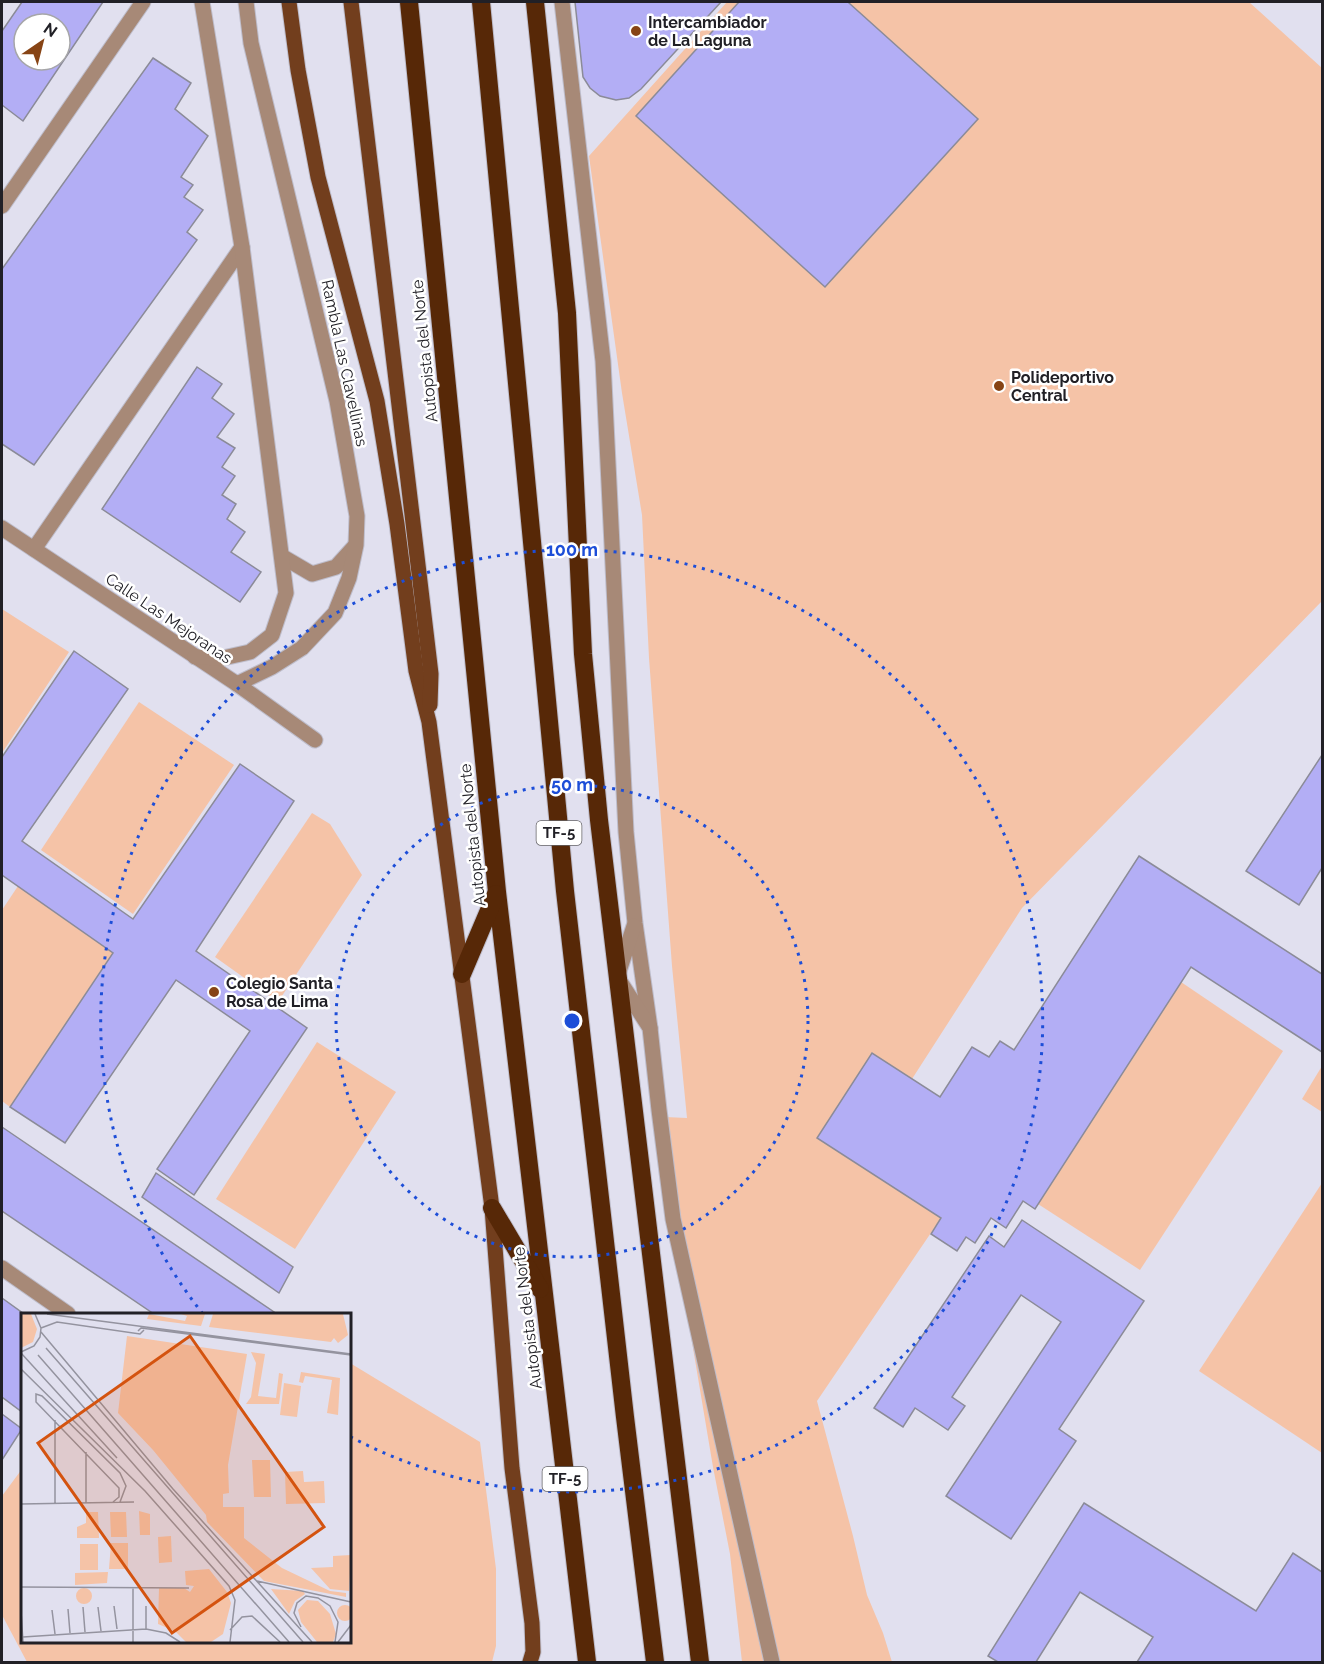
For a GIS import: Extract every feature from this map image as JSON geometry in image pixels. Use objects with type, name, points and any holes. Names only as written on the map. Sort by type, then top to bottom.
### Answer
[{"type":"highway","name":"Autopista del Norte","points":[[409,2],[497,892],[587,1662]]},
{"type":"highway","name":"TF-5","points":[[481,2],[564,891],[656,1662]]},
{"type":"highway","points":[[535,2],[567,313],[583,654],[599,820],[700,1662]]},
{"type":"highway","points":[[462,974],[497,892]]},
{"type":"highway","points":[[492,1208],[544,1295]]},
{"type":"main road","points":[[289,2],[298,70],[318,177],[377,401],[397,524],[416,671],[429,722],[492,1208],[512,1467],[532,1623],[533,1652],[530,1662]]},
{"type":"main road","points":[[351,2],[431,674],[429,722]]},
{"type":"street","points":[[2,206],[143,2]]},
{"type":"street","points":[[195,657],[223,658],[250,652],[272,635],[286,592],[242,247],[202,2]]},
{"type":"street","name":"Rambla Las Clavellinas","points":[[237,684],[272,667],[302,648],[335,613],[349,578],[356,545],[357,516],[337,401],[251,43],[246,2]]},
{"type":"street","points":[[562,2],[603,362],[626,832],[658,1110],[673,1219],[772,1662]]},
{"type":"street","points":[[34,549],[242,247]]},
{"type":"street","name":"Calle Las Mejoranas","points":[[2,528],[237,684],[315,740]]},
{"type":"street","points":[[283,557],[312,574],[336,567],[356,545]]},
{"type":"street","points":[[635,923],[617,977],[650,1028]]},
{"type":"street","points":[[2,1268],[67,1313]]},
{"type":"shaded area","name":"Polideportivo Central","points":[[727,2],[1249,2],[1322,68],[1322,601],[1022,908],[912,1079],[872,1053],[818,1138],[941,1218],[817,1401],[867,1595],[892,1662],[742,1662],[730,1554],[676,1247],[665,1117],[687,1118],[672,966],[649,658],[642,515],[622,393],[589,156]]},
{"type":"shaded area","points":[[2,609],[69,652],[2,753]]},
{"type":"shaded area","points":[[139,702],[234,765],[133,914],[41,850]]},
{"type":"shaded area","points":[[312,813],[330,824],[362,875],[278,1002],[215,957]]},
{"type":"shaded area","points":[[18,886],[113,953],[10,1107],[2,1101],[2,910]]},
{"type":"shaded area","points":[[1181,982],[1283,1051],[1140,1270],[1038,1204]]},
{"type":"shaded area","points":[[317,1042],[396,1092],[295,1249],[216,1199]]},
{"type":"shaded area","points":[[1322,1066],[1322,1112],[1302,1099]]},
{"type":"shaded area","points":[[1322,1183],[1322,1453],[1199,1371]]},
{"type":"shaded area","points":[[351,1364],[480,1442],[496,1569],[496,1646],[492,1662],[27,1662],[2,1615],[2,1496],[21,1470],[21,1643],[351,1643]]},
{"type":"building","points":[[22,2],[103,2],[72,48],[72,12],[15,12]]},
{"type":"building","name":"Intercambiador de La Laguna","points":[[575,2],[721,2],[641,89],[629,98],[616,100],[600,96],[590,88],[583,77]]},
{"type":"building","points":[[739,2],[850,2],[978,119],[825,287],[636,116]]},
{"type":"building","points":[[12,16],[12,72],[56,72],[23,121],[2,105],[2,31]]},
{"type":"building","points":[[153,58],[191,83],[175,109],[208,136],[181,177],[193,185],[184,197],[203,210],[187,232],[197,240],[34,465],[2,444],[2,269]]},
{"type":"building","points":[[197,367],[222,384],[212,398],[234,414],[217,437],[235,448],[222,467],[235,476],[222,495],[236,504],[227,519],[245,532],[231,552],[261,572],[240,602],[102,509]]},
{"type":"building","points":[[74,651],[128,689],[22,841],[133,919],[240,764],[294,801],[196,951],[307,1028],[194,1195],[157,1169],[250,1031],[176,980],[65,1143],[10,1107],[113,953],[2,875],[2,757]]},
{"type":"building","points":[[1322,755],[1322,868],[1299,905],[1246,871]]},
{"type":"building","points":[[1139,856],[1322,974],[1322,1052],[1191,967],[1035,1209],[1023,1201],[1006,1228],[991,1218],[975,1243],[966,1237],[957,1251],[931,1234],[941,1218],[817,1138],[872,1053],[940,1097],[972,1047],[989,1057],[1000,1041],[1014,1050]]},
{"type":"building","points":[[2,1127],[276,1313],[153,1313],[2,1211]]},
{"type":"building","points":[[156,1173],[293,1267],[279,1293],[142,1197]]},
{"type":"building","points":[[1022,1220],[1144,1301],[1059,1429],[1076,1441],[1011,1539],[946,1496],[1061,1322],[1021,1295],[952,1397],[965,1406],[948,1430],[915,1408],[903,1427],[874,1408],[989,1236],[1004,1247]]},
{"type":"building","points":[[2,1298],[23,1313],[21,1411],[2,1397]]},
{"type":"building","points":[[2,1414],[21,1431],[2,1460]]},
{"type":"building","points":[[1084,1503],[1256,1611],[1293,1553],[1322,1572],[1322,1662],[1137,1662],[1153,1637],[1080,1592],[1036,1662],[998,1662],[988,1656]]},
{"type":"place","name":"Intercambiador de La Laguna","points":[[636,31]]},
{"type":"place","name":"Polideportivo Central","points":[[999,386]]},
{"type":"place","name":"Colegio Santa Rosa de Lima","points":[[214,992]]}]
